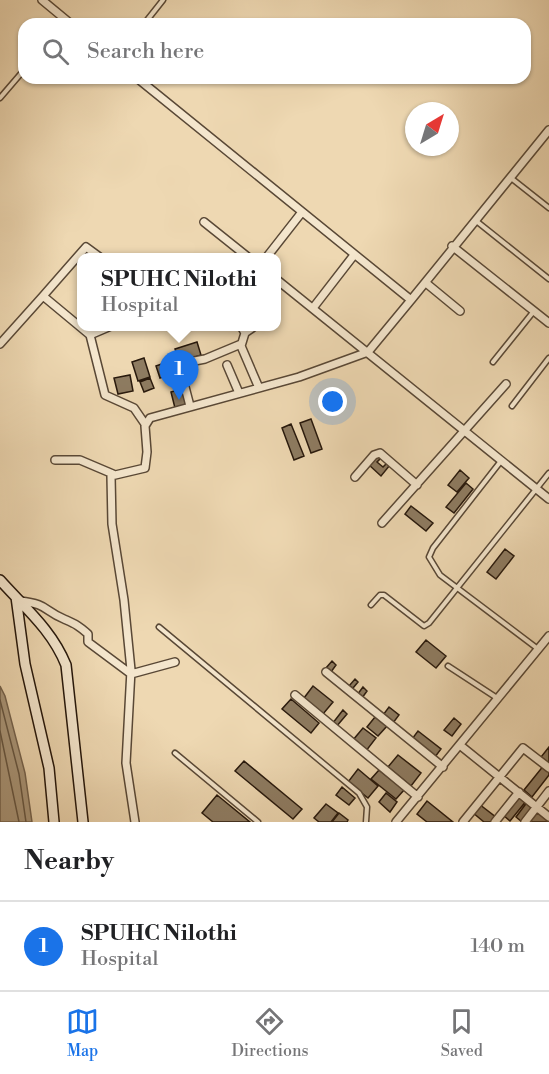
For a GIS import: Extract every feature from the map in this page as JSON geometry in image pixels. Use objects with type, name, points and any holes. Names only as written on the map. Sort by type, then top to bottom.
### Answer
[{"type":"street","points":[[42,0],[62,18]]},
{"type":"street","points":[[144,84],[411,300]]},
{"type":"street","points":[[145,424],[150,418],[315,372],[368,352],[426,283],[452,246],[548,132]]},
{"type":"street","points":[[270,253],[302,212]]},
{"type":"street","points":[[204,222],[243,253]]},
{"type":"street","points":[[452,246],[549,323]]},
{"type":"street","points":[[81,253],[88,247],[95,253]]},
{"type":"street","points":[[312,308],[354,255]]},
{"type":"street","points":[[0,345],[77,257]]},
{"type":"street","points":[[281,283],[549,499]]},
{"type":"street","points":[[426,283],[460,310]]},
{"type":"street","points":[[43,296],[77,324]]},
{"type":"street","points":[[55,460],[80,460],[113,474],[145,468],[147,452],[145,424],[134,408],[105,395],[90,335],[85,331]]},
{"type":"street","points":[[90,335],[100,331]]},
{"type":"street","points":[[243,331],[241,344],[259,388]]},
{"type":"street","points":[[190,406],[179,364],[204,359],[241,344]]},
{"type":"street","points":[[227,365],[239,393]]},
{"type":"street","points":[[382,523],[506,384]]},
{"type":"street","points":[[355,477],[374,455],[380,453],[417,484]]},
{"type":"street","points":[[113,474],[110,481],[112,524],[124,600],[131,674],[126,763],[135,822]]},
{"type":"street","points":[[0,580],[52,637],[69,674],[83,822]]},
{"type":"street","points":[[18,599],[41,603],[64,619],[73,621],[88,634],[88,642],[131,674]]},
{"type":"street","points":[[18,599],[25,664],[49,768],[54,822]]},
{"type":"street","points":[[396,822],[461,746],[549,636]]},
{"type":"street","points":[[131,674],[175,662]]},
{"type":"street","points":[[326,672],[443,767]]},
{"type":"street","points":[[295,695],[418,796]]},
{"type":"street","points":[[461,746],[549,817]]},
{"type":"street","points":[[463,822],[523,748],[549,768]]},
{"type":"street","points":[[525,822],[549,791]]},
{"type":"street","points":[[495,822],[519,792]]},
{"type":"lane","points":[[149,18],[163,0]]},
{"type":"lane","points":[[0,98],[18,77]]},
{"type":"lane","points":[[510,177],[549,208]]},
{"type":"lane","points":[[475,219],[549,279]]},
{"type":"lane","points":[[493,362],[534,311]]},
{"type":"lane","points":[[513,406],[549,358]]},
{"type":"lane","points":[[502,460],[430,552],[429,557],[434,568],[458,589],[538,649]]},
{"type":"lane","points":[[371,606],[380,595],[384,595],[425,626],[458,589],[549,473]]},
{"type":"lane","points":[[159,627],[359,794],[367,807],[366,822]]},
{"type":"lane","points":[[448,666],[498,698]]},
{"type":"lane","points":[[175,753],[258,822]]},
{"type":"water","points":[[0,686],[5,696],[25,773],[32,822],[0,822]]},
{"type":"building","points":[[197,342],[201,355],[180,362],[175,349]]},
{"type":"building","points":[[144,358],[150,377],[138,381],[132,362]]},
{"type":"building","points":[[173,360],[177,372],[160,378],[156,366]]},
{"type":"building","points":[[130,375],[133,391],[118,394],[114,378]]},
{"type":"building","points":[[150,378],[154,388],[144,392],[140,382]]},
{"type":"building","points":[[182,389],[186,405],[175,408],[171,392]]},
{"type":"building","points":[[311,419],[322,449],[311,453],[300,423]]},
{"type":"building","points":[[291,424],[304,456],[294,460],[282,428]]},
{"type":"building","points":[[377,454],[381,458],[377,462],[383,467],[387,463],[390,465],[381,476],[368,464]]},
{"type":"building","points":[[460,470],[469,478],[457,492],[448,485]]},
{"type":"building","points":[[466,483],[473,489],[454,513],[446,507]]},
{"type":"building","points":[[411,506],[433,523],[426,531],[405,514]]},
{"type":"building","points":[[505,549],[514,556],[496,579],[487,572]]},
{"type":"building","points":[[426,640],[446,656],[436,668],[416,652]]},
{"type":"building","points":[[332,661],[336,665],[331,672],[326,668]]},
{"type":"building","points":[[355,679],[358,682],[353,688],[349,686]]},
{"type":"building","points":[[313,686],[333,702],[323,714],[304,698]]},
{"type":"building","points":[[363,687],[367,691],[362,698],[357,695]]},
{"type":"building","points":[[291,699],[319,723],[311,733],[282,709]]},
{"type":"building","points":[[389,707],[399,715],[393,723],[383,715]]},
{"type":"building","points":[[343,710],[347,714],[336,727],[332,724]]},
{"type":"building","points":[[375,717],[387,726],[378,736],[367,727]]},
{"type":"building","points":[[454,718],[461,724],[452,736],[444,730]]},
{"type":"building","points":[[363,728],[376,738],[366,751],[353,740]]},
{"type":"building","points":[[418,731],[441,749],[435,757],[412,739]]},
{"type":"building","points":[[549,747],[549,763],[541,757]]},
{"type":"building","points":[[398,755],[421,773],[411,786],[388,767]]},
{"type":"building","points":[[244,761],[302,809],[293,819],[235,771]]},
{"type":"building","points":[[544,765],[549,770],[549,775],[532,797],[524,790]]},
{"type":"building","points":[[358,769],[378,786],[368,798],[348,782]]},
{"type":"building","points":[[379,770],[404,790],[396,799],[371,779]]},
{"type":"building","points":[[342,787],[355,798],[349,805],[336,795]]},
{"type":"building","points":[[386,793],[397,802],[390,812],[379,802]]},
{"type":"building","points":[[520,794],[527,800],[510,821],[503,815]]},
{"type":"building","points":[[217,795],[250,822],[213,822],[202,813]]},
{"type":"building","points":[[427,801],[453,822],[427,822],[417,814]]},
{"type":"building","points":[[528,801],[536,807],[522,822],[516,817]]},
{"type":"building","points":[[326,804],[338,813],[331,822],[319,822],[314,818]]},
{"type":"building","points":[[479,804],[497,818],[494,822],[484,822],[472,812]]},
{"type":"building","points":[[538,809],[549,818],[549,822],[528,822]]},
{"type":"building","points":[[339,813],[348,820],[347,822],[332,822]]},
{"type":"place","name":"SPUHC Nilothi","points":[[179,400]]}]
